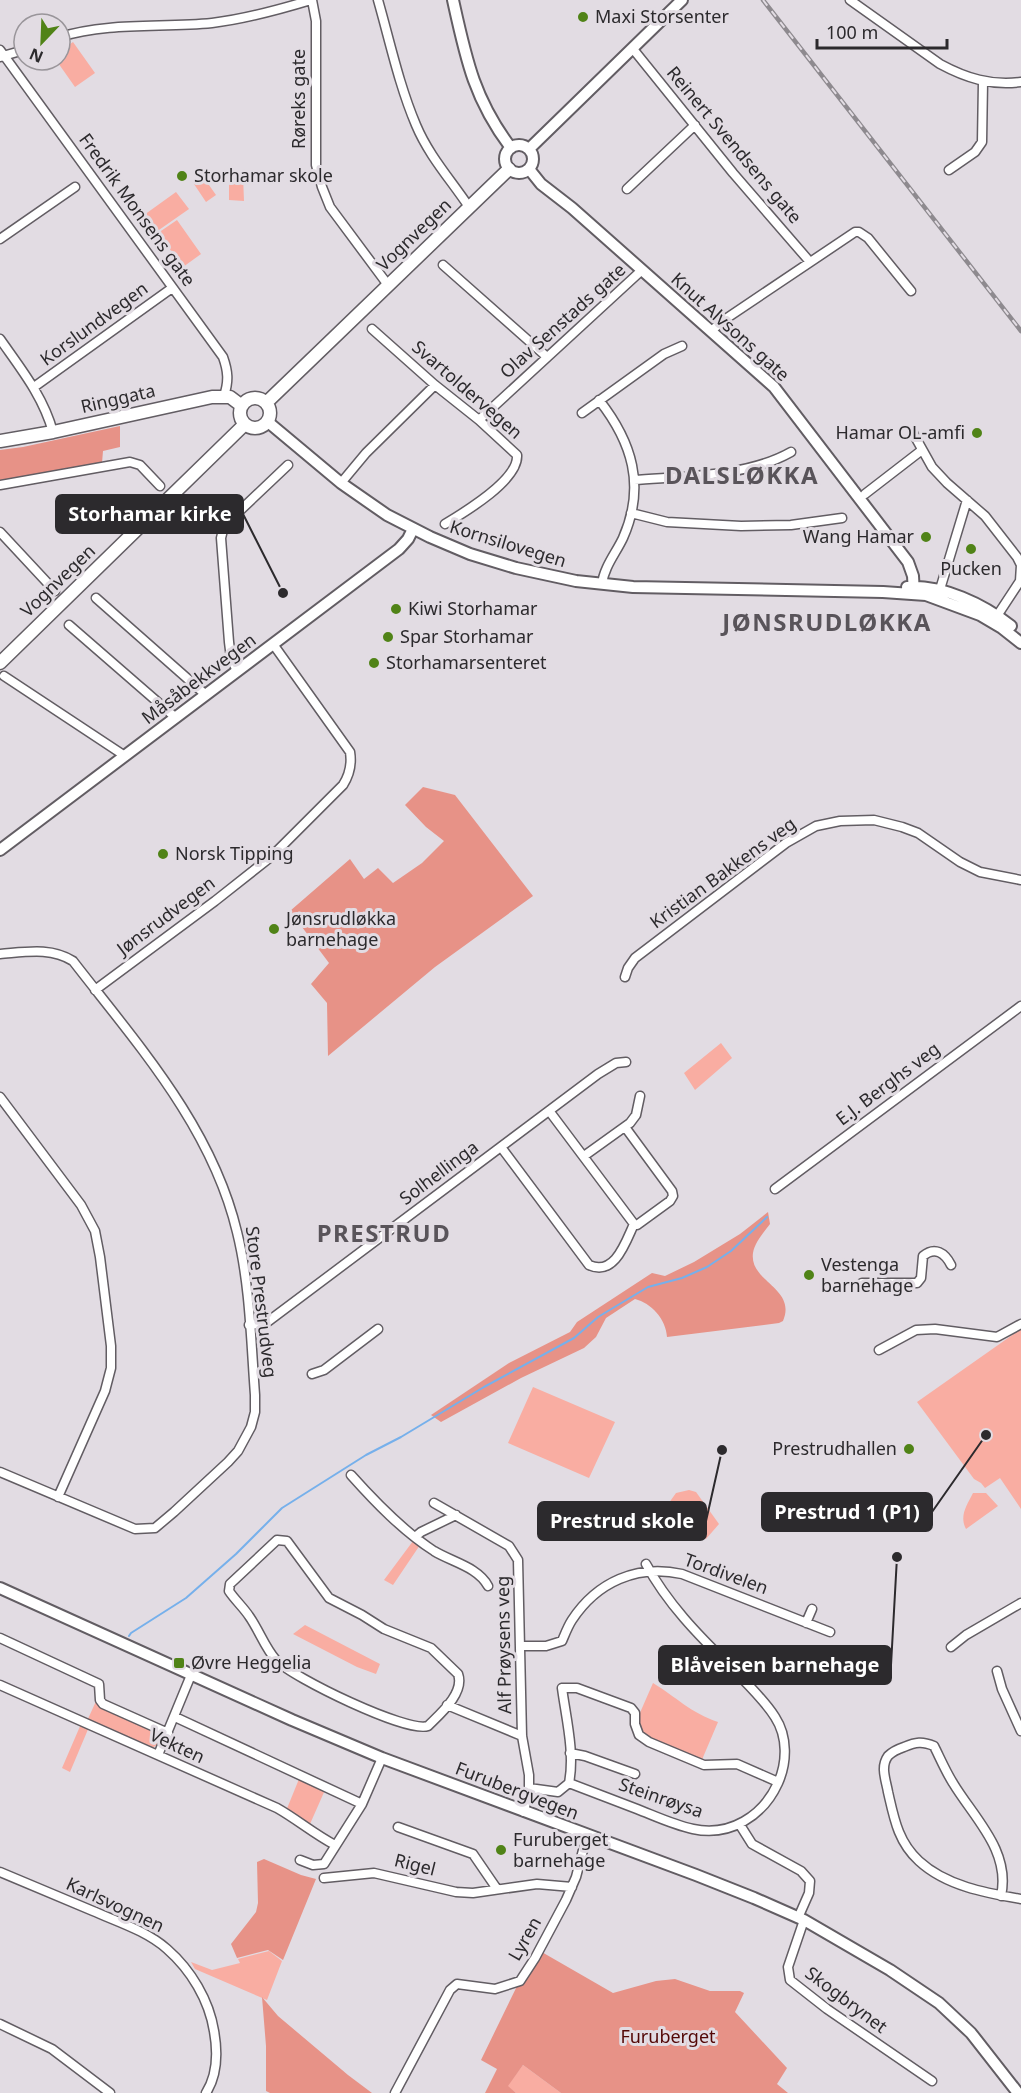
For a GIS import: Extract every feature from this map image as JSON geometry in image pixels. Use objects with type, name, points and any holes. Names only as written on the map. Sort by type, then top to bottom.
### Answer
[{"type":"main road","points":[[453,0],[470,71],[480,99],[511,148]]},
{"type":"main road","points":[[529,149],[682,0]]},
{"type":"main road","points":[[522,145],[529,149],[533,157],[529,169],[517,173],[509,169],[505,160],[511,148],[522,145]]},
{"type":"main road","name":"Vognvegen","points":[[266,403],[509,169]]},
{"type":"main road","name":"Knut Alvsons gate","points":[[529,169],[541,184],[766,379],[781,395],[908,562],[913,576],[914,590]]},
{"type":"main road","points":[[224,396],[242,406]]},
{"type":"main road","name":"Ringgata","points":[[0,441],[224,396]]},
{"type":"main road","points":[[252,398],[261,399],[266,403],[270,411],[268,422],[258,428],[245,424],[240,413],[242,406],[252,398]]},
{"type":"main road","name":"Kornsilovegen","points":[[268,422],[341,483],[387,515],[470,554],[507,565],[546,575],[633,587],[883,592],[940,590],[976,604],[1021,643]]},
{"type":"main road","name":"Vognvegen","points":[[2,669],[245,424]]},
{"type":"main road","name":"Måsåbekkvegen","points":[[0,850],[399,549],[413,529]]},
{"type":"main road","name":"Kornsilovegen","points":[[995,619],[1021,634]]},
{"type":"main road","name":"Furubergvegen","points":[[0,1588],[292,1720],[382,1758],[744,1894],[801,1919],[890,1970],[939,2003],[971,2033],[1018,2093]]},
{"type":"street","points":[[72,35],[116,27],[211,23],[244,19],[312,0]]},
{"type":"street","name":"Røreks gate","points":[[312,0],[316,21],[316,165],[330,207],[388,285]]},
{"type":"street","points":[[378,0],[398,73],[416,125],[446,176],[470,207]]},
{"type":"street","points":[[850,0],[940,64],[970,79],[983,82],[1021,82]]},
{"type":"street","name":"Reinert Svendsens gate","points":[[633,49],[810,262]]},
{"type":"street","name":"Fredrik Monsens gate","points":[[1,54],[223,357],[228,370],[228,383],[224,396]]},
{"type":"street","points":[[949,170],[975,152],[982,142],[983,82]]},
{"type":"street","points":[[627,189],[694,125]]},
{"type":"street","points":[[0,239],[75,187]]},
{"type":"street","points":[[711,331],[850,234],[859,232],[868,238],[911,291]]},
{"type":"street","points":[[443,265],[547,357]]},
{"type":"street","name":"Olav Senstads gate","points":[[479,420],[642,270]]},
{"type":"street","name":"Korslundvegen","points":[[34,387],[172,288]]},
{"type":"street","name":"Svartoldervegen","points":[[372,329],[435,385],[479,420],[516,455],[515,467],[506,479],[486,497],[446,524]]},
{"type":"street","points":[[0,339],[34,387],[48,414],[53,432]]},
{"type":"street","points":[[582,412],[664,354],[682,346]]},
{"type":"street","points":[[341,483],[366,453],[435,385]]},
{"type":"street","points":[[599,400],[614,419],[626,441],[634,480],[631,513],[623,537],[604,574],[602,584]]},
{"type":"street","points":[[913,433],[932,467],[946,483],[985,516],[1021,565],[1020,581],[995,619]]},
{"type":"street","points":[[865,494],[922,450]]},
{"type":"street","points":[[634,480],[747,468],[772,462],[792,452]]},
{"type":"street","points":[[0,485],[130,462],[140,465],[160,486]]},
{"type":"street","points":[[237,671],[231,658],[229,642],[221,538],[229,521],[288,465]]},
{"type":"street","points":[[941,586],[967,500]]},
{"type":"street","points":[[631,513],[667,522],[738,526],[791,525],[842,518]]},
{"type":"street","points":[[0,532],[55,591]]},
{"type":"street","points":[[96,598],[206,695]]},
{"type":"street","points":[[69,625],[176,718]]},
{"type":"street","name":"Jønsrudvegen","points":[[95,990],[272,856],[347,778],[351,765],[350,752],[273,644]]},
{"type":"street","points":[[2,669],[125,756]]},
{"type":"street","name":"Kristian Bakkens veg","points":[[625,977],[635,958],[786,843],[816,826],[850,819],[887,822],[918,833],[960,862],[981,872],[1021,880]]},
{"type":"street","name":"Store Prestrudveg","points":[[0,954],[42,951],[62,954],[73,961],[184,1110],[203,1140],[218,1171],[238,1232],[255,1395],[255,1412],[251,1427],[238,1451],[155,1528],[135,1528],[0,1472]]},
{"type":"street","name":"E.J. Berghs veg","points":[[775,1189],[1021,1006]]},
{"type":"street","name":"Solhellinga","points":[[249,1325],[266,1323],[607,1068],[616,1063],[626,1062]]},
{"type":"street","points":[[584,1156],[625,1127],[636,1115],[640,1096]]},
{"type":"street","points":[[0,1097],[81,1205],[98,1239],[111,1346],[110,1377],[58,1497]]},
{"type":"street","points":[[550,1112],[634,1224],[640,1223],[670,1201],[673,1196],[672,1191],[625,1127]]},
{"type":"street","name":"Solhellinga","points":[[501,1148],[590,1266],[602,1268],[614,1261],[624,1248],[634,1224]]},
{"type":"street","points":[[862,1283],[917,1283],[921,1278],[923,1256],[929,1252],[944,1253],[951,1265]]},
{"type":"street","points":[[879,1350],[916,1330],[935,1329],[997,1337],[1021,1324]]},
{"type":"street","points":[[312,1374],[324,1370],[378,1329]]},
{"type":"street","name":"Alf Prøysens veg","points":[[351,1475],[381,1508],[416,1537],[434,1551],[481,1576],[488,1586]]},
{"type":"street","name":"Alf Prøysens veg","points":[[434,1503],[509,1546],[518,1560],[522,1736],[529,1775],[524,1812]]},
{"type":"street","points":[[416,1537],[421,1532],[456,1515]]},
{"type":"street","points":[[277,1540],[287,1541],[329,1598],[384,1629],[431,1648],[448,1663],[458,1674],[460,1680],[457,1691],[447,1705],[428,1726],[423,1728],[377,1713],[312,1685],[286,1669],[275,1659],[248,1614],[229,1591],[230,1584],[277,1540]]},
{"type":"street","name":"Tordivelen","points":[[520,1646],[546,1646],[562,1641],[571,1621],[597,1591],[616,1580],[648,1567],[682,1574],[830,1632]]},
{"type":"street","name":"Steinrøysa","points":[[569,1783],[691,1829],[714,1831],[740,1825],[759,1811],[769,1801],[783,1770],[783,1734],[775,1717],[755,1692],[687,1623],[648,1567]]},
{"type":"street","points":[[951,1647],[966,1635],[1021,1603]]},
{"type":"street","points":[[806,1623],[812,1609]]},
{"type":"street","points":[[0,1638],[99,1684],[100,1700],[103,1704],[168,1733]]},
{"type":"street","points":[[997,1671],[1002,1689],[1021,1731]]},
{"type":"street","points":[[158,1755],[191,1675]]},
{"type":"street","name":"Vekten","points":[[0,1685],[277,1808],[309,1827],[314,1834],[335,1845]]},
{"type":"street","points":[[529,1788],[558,1792],[569,1783],[570,1753],[562,1688],[577,1688],[631,1708],[635,1713],[636,1730],[639,1735],[693,1761],[711,1766],[725,1763],[737,1764],[778,1782]]},
{"type":"street","name":"Alf Prøysens veg","points":[[447,1705],[522,1736]]},
{"type":"street","points":[[175,1717],[362,1804]]},
{"type":"street","points":[[1002,1896],[1003,1877],[996,1848],[953,1783],[934,1746],[929,1743],[916,1742],[898,1749],[887,1758],[884,1767],[893,1815],[902,1839],[919,1861],[952,1882],[1002,1896],[1021,1899]]},
{"type":"street","points":[[570,1753],[635,1774]]},
{"type":"street","points":[[300,1860],[312,1865],[324,1864],[362,1804],[382,1758]]},
{"type":"street","name":"Skogbrynet","points":[[740,1825],[752,1844],[801,1871],[810,1881],[788,1967],[790,1980],[827,2009],[932,2081]]},
{"type":"street","name":"Rigel","points":[[399,1827],[473,1854],[497,1889]]},
{"type":"street","name":"Lyren","points":[[394,2093],[450,1990],[457,1984],[495,1989],[520,1981],[535,1958],[572,1887],[587,1835]]},
{"type":"street","name":"Karlsvognen","points":[[0,1872],[133,1929],[165,1947],[178,1960],[204,1998],[214,2027],[217,2048],[216,2065],[212,2082],[206,2093]]},
{"type":"street","name":"Rigel","points":[[324,1878],[374,1873],[456,1892],[473,1893],[537,1884],[572,1887]]},
{"type":"street","points":[[0,2024],[52,2049],[110,2093]]},
{"type":"shaded area","points":[[72,43],[95,73],[75,87],[64,72],[72,72]]},
{"type":"shaded area","points":[[202,175],[216,195],[206,202],[192,181]]},
{"type":"shaded area","points":[[229,176],[243,176],[244,201],[229,200]]},
{"type":"shaded area","points":[[176,192],[189,209],[156,232],[144,215]]},
{"type":"shaded area","name":"Storhamar skole","points":[[177,220],[201,254],[183,267],[158,233]]},
{"type":"shaded area","points":[[721,1043],[732,1058],[695,1090],[684,1073]]},
{"type":"shaded area","points":[[1021,1329],[1021,1509],[1000,1478],[985,1488],[974,1479],[917,1402]]},
{"type":"shaded area","points":[[533,1387],[615,1422],[589,1478],[508,1443]]},
{"type":"shaded area","points":[[689,1490],[696,1492],[719,1524],[706,1539],[689,1532],[661,1514],[676,1493]]},
{"type":"shaded area","points":[[973,1493],[986,1493],[998,1506],[966,1529],[963,1520],[966,1506]]},
{"type":"shaded area","points":[[416,1537],[422,1542],[393,1585],[384,1580]]},
{"type":"shaded area","points":[[305,1625],[380,1664],[376,1674],[357,1667],[293,1634]]},
{"type":"shaded area","points":[[653,1683],[692,1709],[718,1722],[701,1762],[643,1735],[638,1721],[639,1715]]},
{"type":"shaded area","points":[[97,1699],[161,1733],[157,1745],[152,1748],[87,1721]]},
{"type":"shaded area","points":[[81,1724],[89,1727],[70,1772],[62,1768]]},
{"type":"shaded area","points":[[299,1779],[325,1790],[310,1824],[286,1811]]},
{"type":"shaded area","points":[[269,1951],[282,1961],[267,2000],[195,1969],[191,1962],[212,1970],[240,1963],[238,1959]]},
{"type":"shaded area","points":[[523,2065],[561,2093],[516,2093],[507,2086]]},
{"type":"green space","points":[[120,426],[120,447],[103,451],[102,463],[0,483],[0,450]]},
{"type":"green space","points":[[423,787],[455,795],[533,896],[435,967],[328,1056],[327,1003],[311,984],[329,963],[290,911],[350,859],[364,879],[378,868],[393,883],[422,863],[444,841],[426,827],[405,805]]},
{"type":"green space","points":[[768,1212],[770,1224],[756,1245],[753,1253],[754,1263],[758,1271],[784,1301],[786,1310],[783,1321],[667,1337],[664,1324],[657,1313],[647,1304],[635,1299],[606,1318],[596,1337],[584,1348],[521,1378],[441,1422],[431,1415],[509,1363],[570,1332],[577,1322],[652,1273],[665,1276],[694,1262],[740,1234]]},
{"type":"green space","points":[[264,1859],[316,1879],[283,1960],[268,1950],[237,1958],[231,1944],[256,1912],[258,1903],[257,1862]]},
{"type":"green space","name":"Furuberget","points":[[540,1951],[613,1993],[656,1981],[675,1979],[710,1991],[744,1993],[735,2012],[787,2068],[777,2084],[788,2093],[561,2093],[523,2065],[508,2086],[516,2093],[485,2093],[497,2069],[481,2060],[519,1982]]},
{"type":"green space","points":[[262,1997],[278,2016],[372,2093],[270,2093],[266,2091],[266,2046]]},
{"type":"waterway","points":[[129,1636],[186,1598],[236,1554],[282,1508],[366,1455],[574,1338],[598,1317],[648,1287],[682,1278],[707,1267],[731,1251],[767,1217]]},
{"type":"railway","points":[[763,0],[1021,331]]},
{"type":"place","name":"Maxi Storsenter","points":[[583,17]]},
{"type":"place","name":"Storhamar skole","points":[[182,176]]},
{"type":"place","name":"Hamar OL-amfi","points":[[977,433]]},
{"type":"place","name":"Wang Hamar","points":[[926,537]]},
{"type":"place","name":"Pucken","points":[[971,549]]},
{"type":"place","name":"Storhamar kirke","points":[[283,593]]},
{"type":"place","name":"Kiwi Storhamar","points":[[396,609]]},
{"type":"place","name":"Spar Storhamar","points":[[388,637]]},
{"type":"place","name":"Storhamarsenteret","points":[[374,663]]},
{"type":"place","name":"Norsk Tipping","points":[[163,854]]},
{"type":"place","name":"Jønsrudløkka barnehage","points":[[274,929]]},
{"type":"place","name":"Vestenga barnehage","points":[[809,1275]]},
{"type":"place","name":"Prestrud 1 (P1)","points":[[986,1435]]},
{"type":"place","name":"Prestrudhallen","points":[[909,1449]]},
{"type":"place","name":"Prestrud skole","points":[[722,1450]]},
{"type":"place","name":"Blåveisen barnehage","points":[[897,1557]]},
{"type":"place","name":"Øvre Heggelia","points":[[179,1663]]},
{"type":"place","name":"Furuberget barnehage","points":[[501,1850]]},
{"type":"district","name":"DALSLØKKA","points":[[742,476]]},
{"type":"district","name":"JØNSRUDLØKKA","points":[[827,623]]},
{"type":"district","name":"PRESTRUD","points":[[384,1234]]}]
